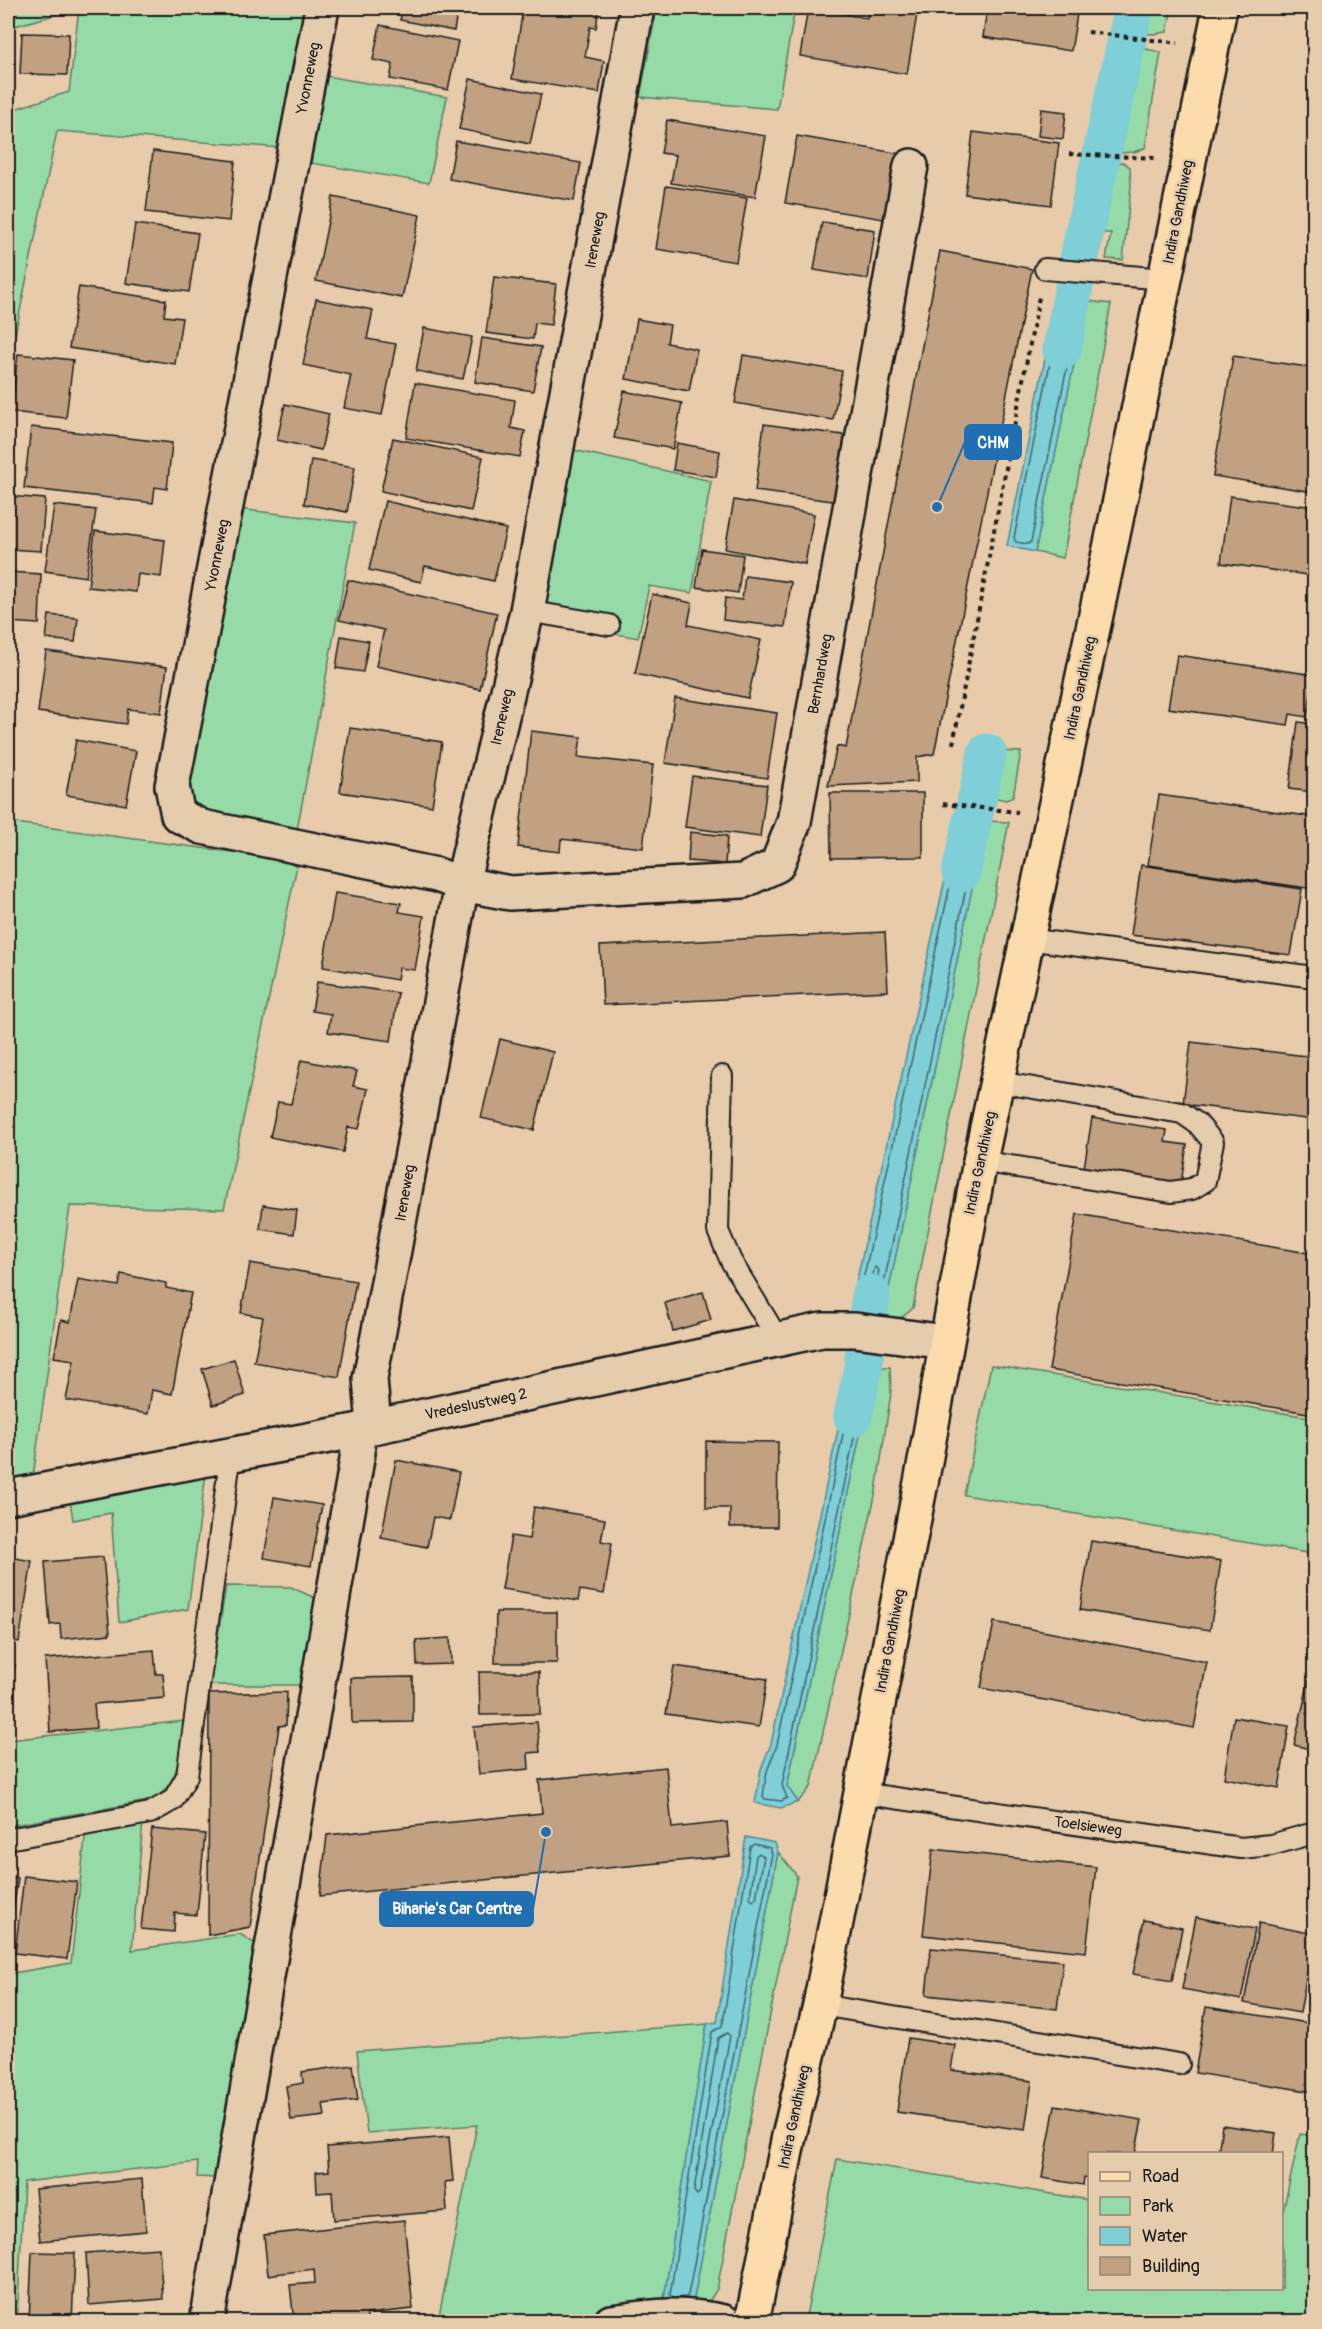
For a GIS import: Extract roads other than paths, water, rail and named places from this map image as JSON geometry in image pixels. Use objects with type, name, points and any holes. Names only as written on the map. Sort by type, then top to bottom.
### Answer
[{"type":"main road","name":"Indira Gandhiweg","points":[[752,2322],[789,2136],[820,2005],[924,1467],[980,1161],[1115,525],[1220,8]]},
{"type":"street","name":"Yvonneweg","points":[[322,8],[172,786],[178,815],[202,827],[437,875],[462,884]]},
{"type":"street","name":"Ireneweg","points":[[207,2322],[358,1453],[365,1428],[370,1379],[462,884],[527,611],[637,8]]},
{"type":"street","name":"Bernhardweg","points":[[462,884],[510,893],[743,881],[777,865],[794,822],[911,166]]},
{"type":"street","name":"Vredeslustweg 2","points":[[8,1497],[365,1428],[822,1330],[855,1330],[946,1342]]},
{"type":"street","points":[[611,2322],[658,2315],[696,2315],[724,2322]]},
{"type":"lane","points":[[1045,269],[1165,279]]},
{"type":"lane","points":[[527,611],[609,625]]},
{"type":"lane","points":[[1027,939],[1314,977]]},
{"type":"lane","points":[[722,1076],[718,1231],[730,1261],[778,1339]]},
{"type":"lane","points":[[980,1161],[1171,1192],[1192,1189],[1205,1181],[1213,1142],[1198,1124],[1182,1113],[998,1082]]},
{"type":"lane","points":[[8,1839],[150,1813],[173,1800],[187,1776],[228,1474],[225,1455]]},
{"type":"lane","name":"Toelsieweg","points":[[860,1793],[1241,1848],[1271,1845],[1314,1833]]},
{"type":"lane","points":[[820,2005],[1179,2064]]},
{"type":"water","points":[[1119,8],[1148,8],[1142,33],[1115,28]]},
{"type":"water","points":[[1112,44],[1137,47],[1117,153],[1092,150],[1099,94]]},
{"type":"water","points":[[1089,162],[1114,163],[1115,169],[1102,233],[1074,231]]},
{"type":"water","points":[[1058,295],[1087,301],[1035,552],[1007,546]]},
{"type":"water","points":[[970,747],[999,751],[992,797],[962,793]]},
{"type":"water","points":[[963,819],[986,821],[883,1317],[850,1311],[945,879]]},
{"type":"water","points":[[852,1364],[874,1367],[787,1786],[798,1802],[781,1808],[755,1803],[761,1769],[771,1744]]},
{"type":"water","points":[[746,1837],[775,1843],[778,1852],[693,2303],[663,2305],[707,2024],[717,2022]]},
{"type":"waterway","points":[[1062,350],[1085,229],[1134,8]]},
{"type":"waterway","points":[[961,873],[987,753]]},
{"type":"waterway","points":[[853,1417],[863,1368],[871,1294]]},
{"type":"place","name":"CHM","points":[[937,507]]},
{"type":"place","name":"Biharie's Car Centre","points":[[546,1832]]}]
